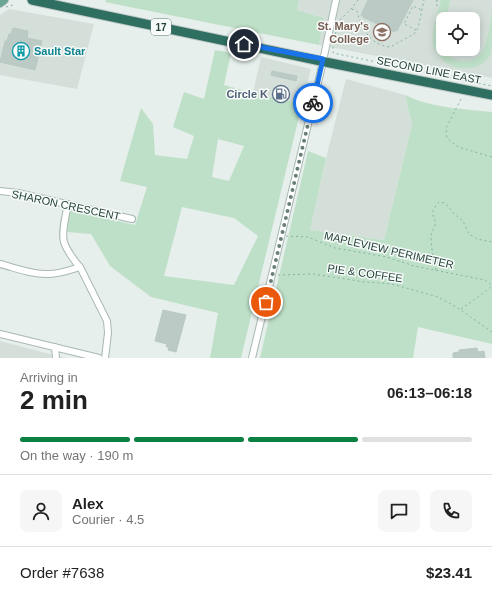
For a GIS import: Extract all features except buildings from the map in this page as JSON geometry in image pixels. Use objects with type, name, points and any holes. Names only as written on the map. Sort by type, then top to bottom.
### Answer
[{"type":"highway","name":"SECOND LINE EAST","points":[[32,0],[492,95]]},
{"type":"street","points":[[252,358],[336,0]]},
{"type":"street","name":"SHARON CRESCENT","points":[[0,191],[18,193],[132,219]]},
{"type":"street","points":[[68,204],[64,223],[64,242],[76,263],[80,267],[107,321],[108,333],[105,358]]},
{"type":"street","points":[[0,264],[35,273],[49,274],[60,273],[80,267]]},
{"type":"street","points":[[0,334],[99,358]]},
{"type":"street","points":[[55,347],[57,358]]},
{"type":"path","points":[[358,0],[338,22],[333,45],[333,53],[492,86]]},
{"type":"path","points":[[351,9],[357,10],[360,24],[370,38],[385,46],[393,46],[414,34],[418,28],[424,0]]},
{"type":"path","points":[[437,0],[436,5],[440,6]]},
{"type":"path","points":[[3,3],[7,7],[13,5]]},
{"type":"path","points":[[416,31],[404,24],[413,6],[422,10]]},
{"type":"path","points":[[461,99],[446,128],[446,138],[458,147],[492,157]]},
{"type":"path","points":[[436,270],[431,237],[436,219],[432,213],[436,204],[439,202],[444,203],[463,221],[469,234],[477,239],[492,242]]},
{"type":"path","name":"MAPLEVIEW PERIMETER","points":[[282,235],[308,237],[335,248],[387,257],[414,266],[485,280],[492,286]]},
{"type":"path","name":"PIE & COFFEE","points":[[272,274],[313,274],[365,282],[392,284],[438,298],[460,309],[492,332]]},
{"type":"path","points":[[460,309],[492,286]]},
{"type":"shaded area","name":"St. Mary's College","points":[[299,0],[492,0],[492,78],[319,45],[324,18],[297,10]]},
{"type":"shaded area","points":[[9,9],[94,24],[77,89],[0,75],[0,15]]},
{"type":"shaded area","points":[[261,57],[311,69],[302,104],[253,93]]},
{"type":"shaded area","points":[[346,79],[405,95],[412,125],[384,240],[310,230]]},
{"type":"shaded area","points":[[0,341],[65,358],[0,358]]},
{"type":"green space","points":[[106,0],[299,0],[297,10],[324,18],[319,45],[105,2]]},
{"type":"green space","points":[[441,0],[450,0],[447,12],[438,12]]},
{"type":"green space","points":[[492,11],[491,54],[485,61],[478,66],[470,68],[461,68],[445,62],[439,56],[449,56],[455,60],[467,61],[480,56],[488,37]]},
{"type":"green space","points":[[436,17],[436,51],[433,42]]},
{"type":"green space","points":[[215,50],[231,53],[224,85],[302,104],[241,358],[210,358],[218,313],[151,297],[110,266],[91,234],[67,232],[69,210],[135,225],[147,187],[120,181],[141,108],[153,124],[155,155],[187,159],[194,136],[173,127],[184,92],[204,99]],"holes":[[[218,139],[244,146],[229,181],[212,177]],[[182,207],[234,218],[258,236],[234,285],[164,276]]]},
{"type":"green space","points":[[405,95],[426,103],[459,109],[492,112],[492,344],[418,327],[413,358],[260,358],[308,151],[326,158],[310,230],[384,240],[412,125]]},
{"type":"way so far","points":[[266,302],[313,103]]},
{"type":"place","name":"St. Mary's College","points":[[382,32]]},
{"type":"place","name":"Sault Star","points":[[21,51]]},
{"type":"place","name":"Circle K","points":[[281,94]]},
{"type":"route","points":[[244,44],[290,54],[297,53],[323,59],[313,103]]}]
